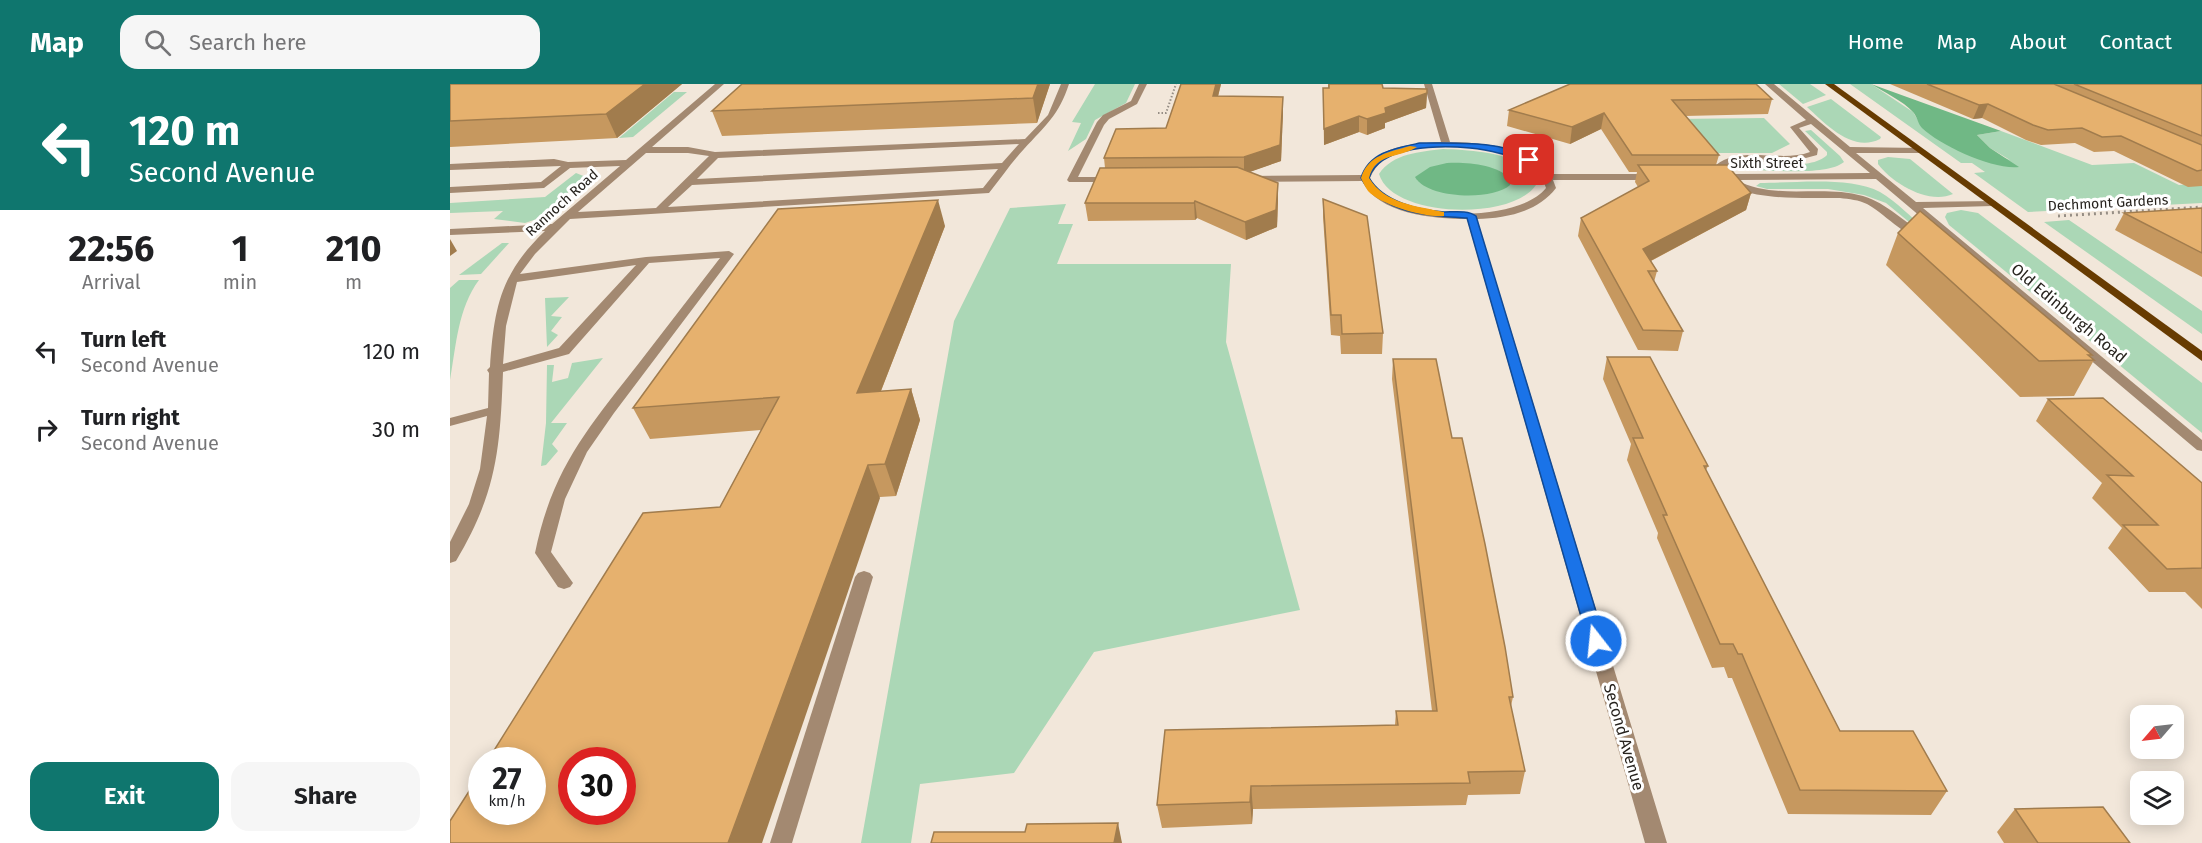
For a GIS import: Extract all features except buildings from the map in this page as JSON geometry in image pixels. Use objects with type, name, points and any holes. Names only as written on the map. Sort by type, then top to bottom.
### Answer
[{"type":"main road","points":[[1829,84],[2202,357]]},
{"type":"street","name":"Rannoch Road","points":[[450,557],[470,522],[488,470],[495,410],[496,340],[512,279],[535,247],[555,227],[720,84]]},
{"type":"street","points":[[569,216],[986,191],[1028,141],[1047,125],[1059,104],[1065,84]]},
{"type":"street","points":[[1119,180],[1072,180],[1100,124],[1106,117],[1134,102],[1143,84]]},
{"type":"street","points":[[1428,84],[1446,144]]},
{"type":"street","name":"Old Edinburgh Road","points":[[1769,84],[2202,447]]},
{"type":"street","points":[[1813,120],[1794,127],[1814,149],[1814,153],[1792,160],[1731,160],[1721,165],[1726,177],[1734,183],[1760,193],[1828,194],[1861,199],[1874,203],[1912,232],[1924,237],[1958,241]]},
{"type":"street","points":[[644,150],[688,150],[715,155],[1028,141]]},
{"type":"street","points":[[1446,144],[1469,145],[1512,153],[1543,168],[1550,177],[1551,188],[1543,199],[1526,207],[1501,213],[1471,216],[1411,209],[1387,200],[1371,189],[1365,178],[1368,167],[1379,158],[1420,146],[1446,144]]},
{"type":"street","points":[[1848,150],[1919,150]]},
{"type":"street","points":[[659,210],[715,155]]},
{"type":"street","points":[[450,167],[554,162],[568,165],[629,163]]},
{"type":"street","points":[[450,190],[544,185],[568,165]]},
{"type":"street","points":[[689,182],[1006,166]]},
{"type":"street","name":"Sixth Street","points":[[1715,177],[1876,176]]},
{"type":"street","points":[[1550,177],[1668,177]]},
{"type":"street","points":[[1236,179],[1365,178]]},
{"type":"street","points":[[1913,204],[1992,203]]},
{"type":"street","name":"Second Avenue","points":[[1471,216],[1656,843]]},
{"type":"street","points":[[450,232],[555,227]]},
{"type":"street","points":[[512,279],[646,260],[729,254],[594,429],[571,465],[548,522],[543,553],[564,583]]},
{"type":"street","points":[[494,370],[564,351],[646,260]]},
{"type":"street","points":[[450,422],[495,410]]},
{"type":"street","points":[[781,843],[864,577]]},
{"type":"path","name":"Dechmont Gardens","points":[[2015,219],[2202,207]]},
{"type":"green space","points":[[1095,84],[1135,84],[1126,103],[1095,120],[1086,139],[1068,151],[1081,123],[1072,122]]},
{"type":"green space","points":[[1779,84],[1810,84],[1826,95],[1803,104]]},
{"type":"green space","points":[[1850,84],[1871,84],[1913,112],[1922,127],[2010,160],[1990,148],[1977,135],[2001,131],[2092,165],[2134,163],[2179,185],[2202,183],[2202,203],[2028,212],[1974,173],[1985,172],[1972,163],[1961,163]]},
{"type":"green space","points":[[1871,84],[2001,131],[1977,135],[1990,148],[2019,167],[1996,165],[1954,149],[1922,128],[1914,114],[1899,100]]},
{"type":"green space","points":[[674,92],[687,92],[633,137],[619,138]]},
{"type":"green space","points":[[1831,99],[1881,137],[1880,139],[1870,142],[1850,140],[1840,135],[1807,107]]},
{"type":"green space","points":[[1764,118],[1790,144],[1772,153],[1705,153],[1674,119]]},
{"type":"green space","points":[[1811,130],[1844,162],[1812,171],[1748,170],[1740,166],[1744,164],[1800,164],[1820,160],[1827,155],[1827,152],[1805,131]]},
{"type":"green space","points":[[1443,149],[1483,152],[1511,159],[1531,174],[1536,185],[1523,197],[1503,205],[1479,209],[1453,209],[1428,206],[1406,199],[1388,189],[1379,174],[1399,158]]},
{"type":"green space","points":[[1888,157],[1910,159],[1953,194],[1933,197],[1901,185],[1878,164],[1878,160]]},
{"type":"green space","points":[[1447,163],[1489,167],[1511,179],[1510,185],[1490,194],[1461,195],[1433,190],[1415,177],[1430,167]]},
{"type":"green space","points":[[576,173],[586,177],[537,219],[525,223],[494,219],[503,211],[450,213],[450,203],[545,197]]},
{"type":"green space","points":[[1838,182],[1868,187],[1892,200],[1927,231],[1920,231],[1886,203],[1864,195],[1828,189],[1767,189],[1756,186],[1760,183]]},
{"type":"green space","points":[[1066,204],[1058,224],[1073,224],[1057,264],[1231,264],[1226,342],[1300,610],[1094,652],[1014,773],[920,784],[911,843],[861,843],[954,321],[1010,208]]},
{"type":"green space","points":[[1961,210],[1978,213],[2202,383],[2202,433],[1949,225],[1945,217],[1947,213]]},
{"type":"green space","points":[[2069,220],[2202,311],[2202,334],[2044,222]]},
{"type":"green space","points":[[502,243],[509,243],[481,274],[459,275]]},
{"type":"green space","points":[[459,280],[479,280],[462,315],[450,380],[450,288]]},
{"type":"green space","points":[[569,297],[551,316],[562,317],[551,331],[558,335],[547,347],[545,298]]},
{"type":"green space","points":[[603,358],[551,423],[567,423],[552,444],[558,451],[546,465],[541,466],[546,423],[547,365],[554,365],[552,382],[568,378],[572,363]]},
{"type":"slow traffic","points":[[1413,147],[1379,158],[1368,167],[1365,178],[1371,189],[1387,200],[1411,209],[1440,214]]},
{"type":"route","points":[[1529,160],[1492,148],[1469,145],[1420,146],[1379,158],[1368,167],[1365,178],[1371,189],[1387,200],[1411,209],[1471,216],[1596,641]]}]
